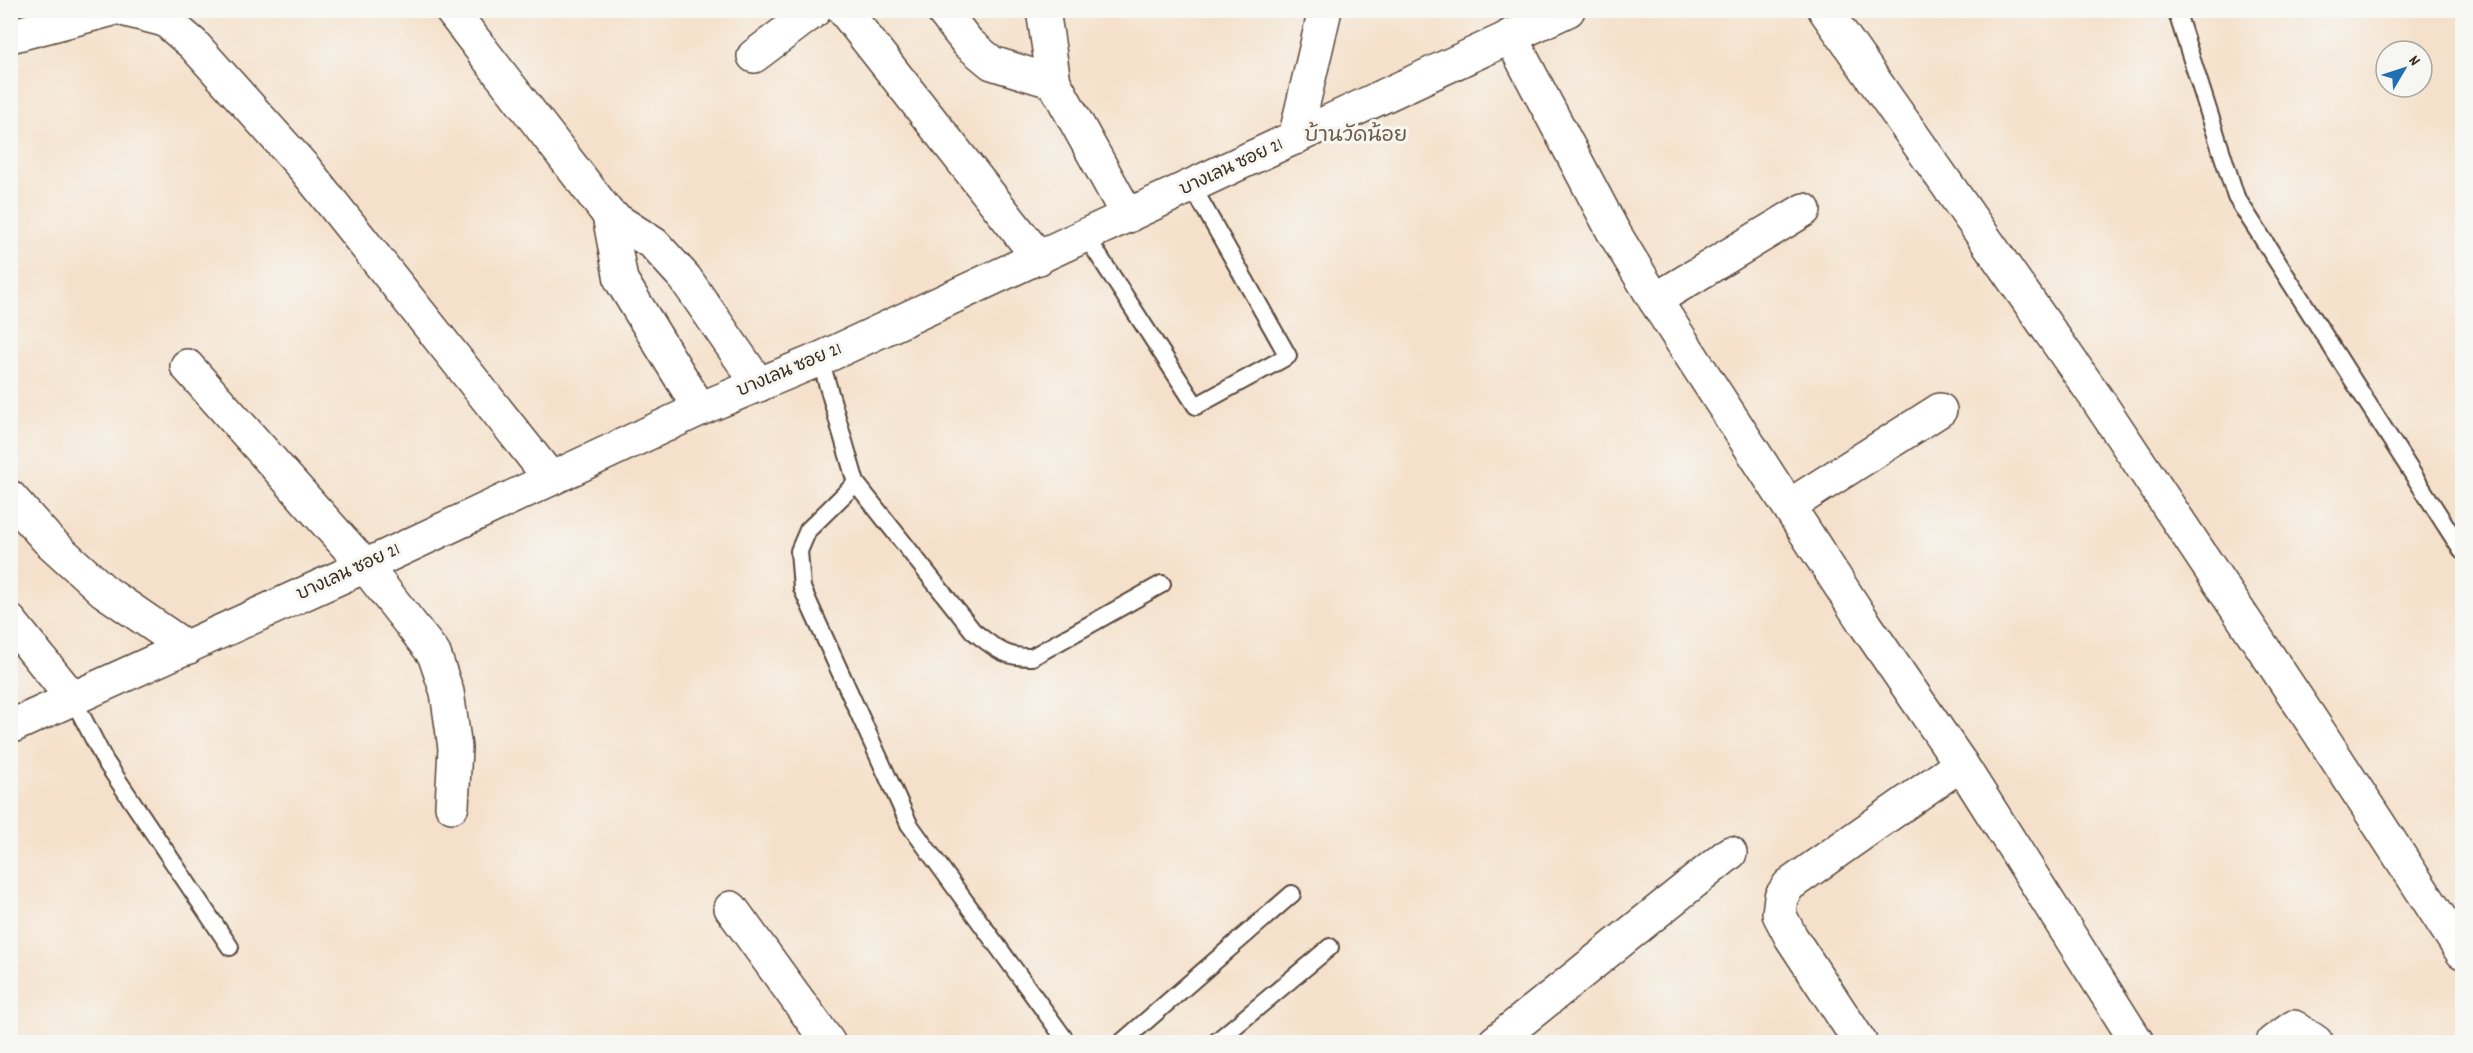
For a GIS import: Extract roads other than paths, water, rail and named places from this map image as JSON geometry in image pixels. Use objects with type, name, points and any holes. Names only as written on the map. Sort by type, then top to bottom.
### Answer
[{"type":"street","points":[[10,36],[108,10]]},
{"type":"street","points":[[126,10],[165,20],[193,44],[305,168],[551,479]]},
{"type":"street","points":[[451,10],[609,215],[654,244],[685,278],[759,385]]},
{"type":"street","points":[[754,56],[814,10]]},
{"type":"street","points":[[844,10],[1039,258]]},
{"type":"street","points":[[942,10],[968,43],[993,63],[1054,82]]},
{"type":"street","points":[[1043,10],[1054,82],[1128,216]]},
{"type":"street","points":[[1295,138],[1325,10]]},
{"type":"street","points":[[1825,10],[2095,396],[2463,952]]},
{"type":"street","name":"บางเลน ซอย 21","points":[[11,726],[187,648],[700,409],[820,359],[1566,11]]},
{"type":"street","points":[[1510,36],[1613,231],[1655,300],[1961,764],[2137,1042]]},
{"type":"street","points":[[1655,300],[1804,210]]},
{"type":"street","points":[[609,215],[621,280],[700,409]]},
{"type":"street","points":[[187,366],[365,566],[434,654],[447,692],[455,748],[452,806]]},
{"type":"street","points":[[1789,506],[1940,410]]},
{"type":"street","points":[[10,497],[48,540],[104,591],[187,648]]},
{"type":"street","points":[[10,621],[73,699]]},
{"type":"street","points":[[1860,1042],[1791,938],[1779,914],[1781,897],[1789,885],[1961,764]]},
{"type":"street","points":[[1495,1042],[1730,853]]},
{"type":"street","points":[[731,908],[828,1042]]},
{"type":"street","points":[[2273,1042],[2294,1027],[2316,1042]]},
{"type":"lane","points":[[2176,10],[2186,35],[2219,151],[2236,196],[2463,551]]},
{"type":"lane","points":[[1086,236],[1196,406],[1288,356],[1192,186]]},
{"type":"lane","points":[[820,359],[856,483],[973,631],[1013,657],[1032,657],[1162,584]]},
{"type":"lane","points":[[856,483],[808,530],[799,551],[802,588],[909,824],[1067,1042]]},
{"type":"lane","points":[[73,699],[105,761],[230,947]]},
{"type":"lane","points":[[1122,1042],[1292,894]]},
{"type":"lane","points":[[1216,1042],[1330,947]]},
{"type":"district","name":"บ้านวัดน้อย","points":[[1356,137]]}]
